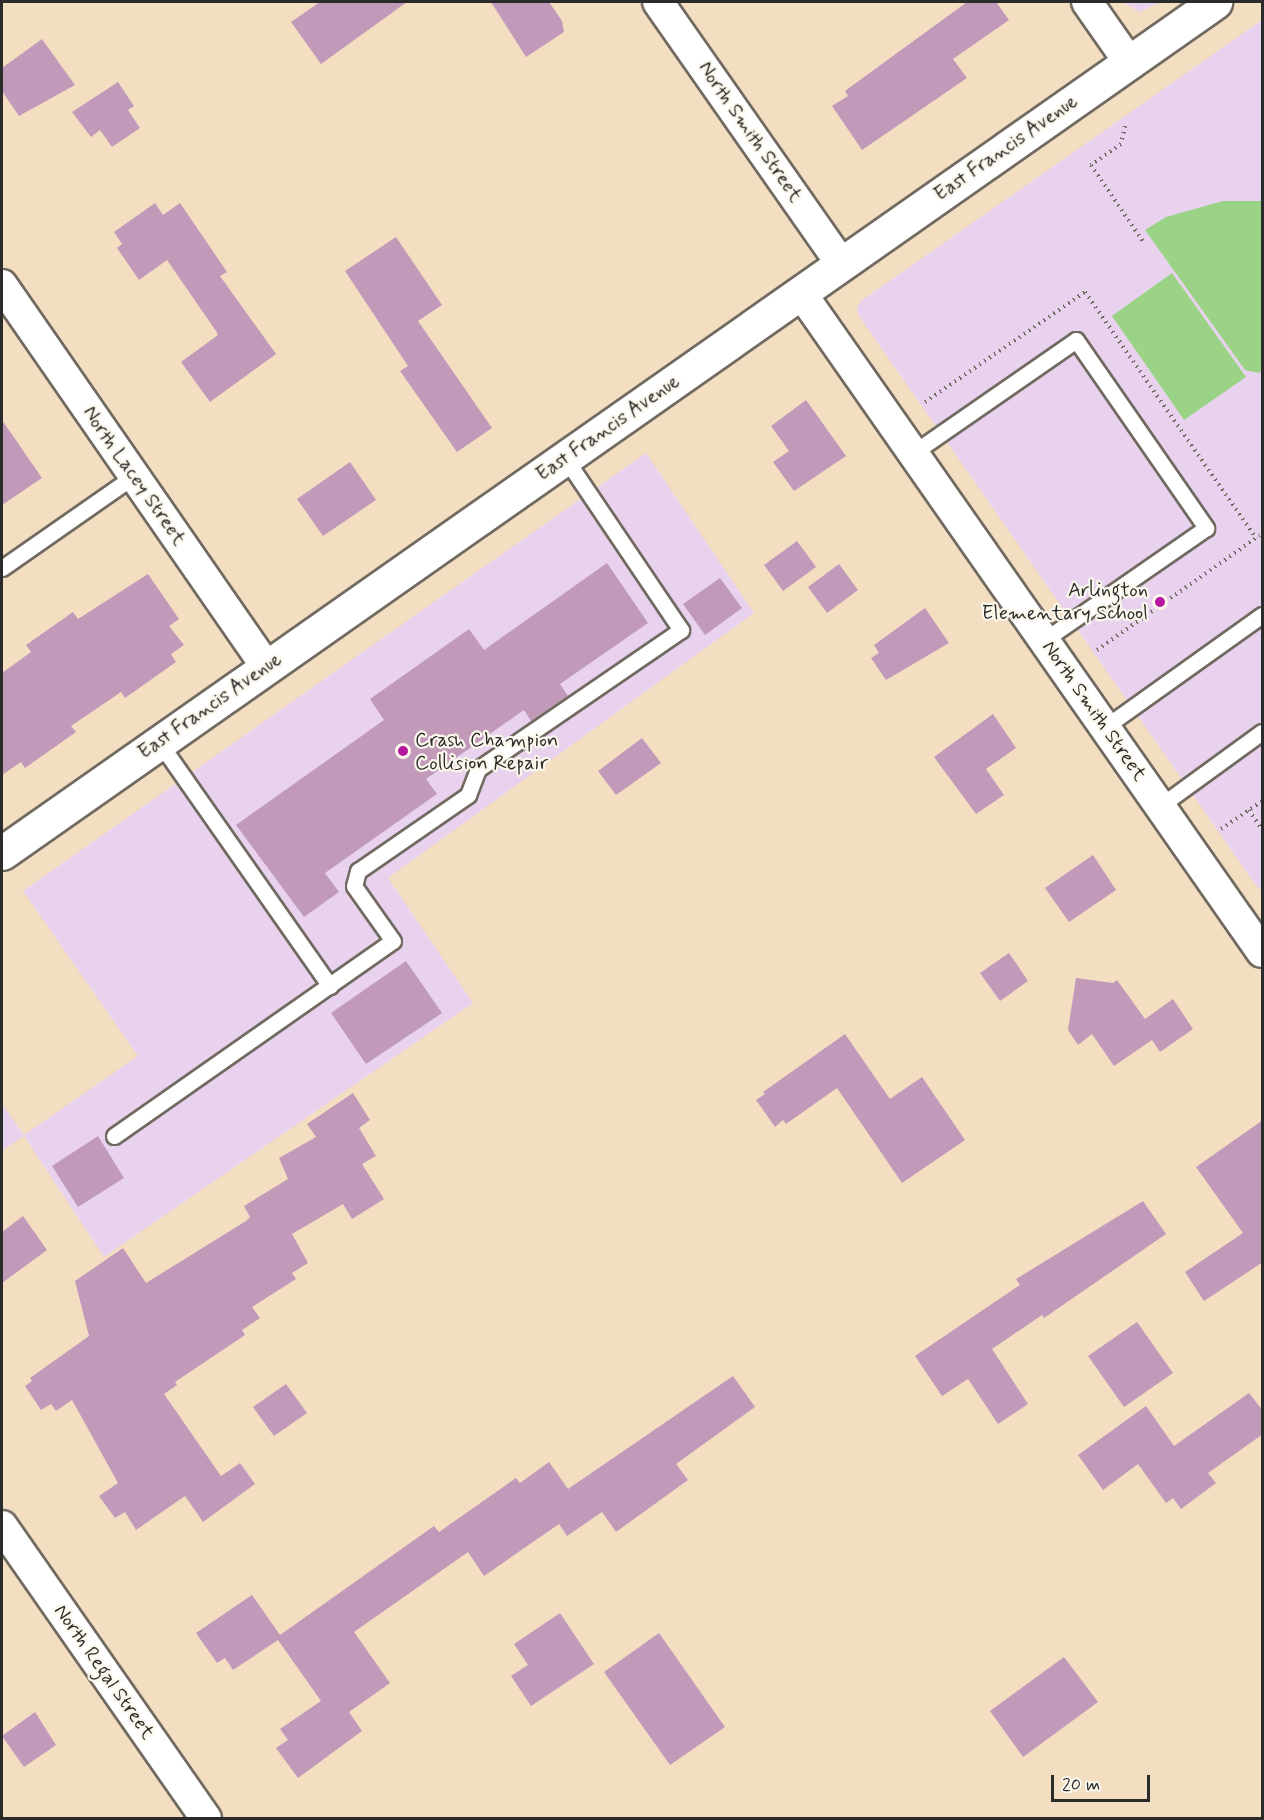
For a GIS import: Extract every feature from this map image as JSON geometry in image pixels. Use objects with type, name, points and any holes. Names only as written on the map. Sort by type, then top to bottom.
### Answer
[{"type":"main road","name":"East Francis Avenue","points":[[2,853],[1215,2]]},
{"type":"street","name":"North Smith Street","points":[[658,2],[841,263]]},
{"type":"street","points":[[1087,2],[1129,62]]},
{"type":"street","name":"North Lacey Street","points":[[2,285],[267,667]]},
{"type":"street","name":"North Smith Street","points":[[801,293],[1263,952]]},
{"type":"street","name":"North Regal Street","points":[[2,1526],[207,1818]]},
{"type":"lane","points":[[913,453],[1076,340],[1206,528],[1044,640]]},
{"type":"lane","points":[[114,1136],[393,941],[354,886],[358,871],[468,795],[478,769],[681,630],[565,458]]},
{"type":"lane","points":[[2,568],[134,476]]},
{"type":"lane","points":[[1105,727],[1263,615]]},
{"type":"lane","points":[[1160,806],[1263,732]]},
{"type":"lane","points":[[159,742],[330,986]]},
{"type":"path","points":[[1125,126],[1121,144],[1091,165],[1144,243]]},
{"type":"path","points":[[1097,650],[1260,535]]},
{"type":"path","points":[[1221,829],[1263,801]]},
{"type":"path","points":[[1249,810],[1263,830]]},
{"type":"shaded area","points":[[1122,2],[1160,2],[1140,12]]},
{"type":"shaded area","name":"Arlington Elementary School","points":[[1262,20],[1262,890],[1257,887],[859,316],[857,308],[861,301]]},
{"type":"shaded area","points":[[646,453],[754,613],[388,878],[473,1003],[104,1257],[24,1136],[2,1151],[2,1104],[24,1135],[138,1056],[23,891]]},
{"type":"green space","points":[[1223,201],[1262,201],[1262,370],[1259,373],[1245,370],[1145,230],[1166,217]]},
{"type":"green space","points":[[1172,273],[1246,377],[1184,420],[1112,316]]},
{"type":"building","points":[[320,2],[407,2],[321,64],[291,22]]},
{"type":"building","points":[[491,2],[549,2],[562,21],[564,32],[526,57]]},
{"type":"building","points":[[967,2],[996,2],[1009,20],[953,59],[967,78],[862,150],[832,106],[848,96],[845,91]]},
{"type":"building","points":[[42,39],[75,85],[19,116],[2,91],[2,68]]},
{"type":"building","points":[[118,82],[134,106],[128,110],[140,128],[112,147],[100,130],[91,137],[72,112]]},
{"type":"building","points":[[155,203],[163,215],[180,203],[227,272],[220,276],[276,354],[210,402],[181,362],[218,335],[216,331],[167,260],[139,280],[117,248],[122,244],[114,232]]},
{"type":"building","points":[[396,237],[442,305],[418,321],[492,428],[457,452],[400,371],[408,366],[345,271]]},
{"type":"building","points":[[806,400],[846,456],[794,491],[773,462],[789,451],[771,426]]},
{"type":"building","points":[[2,420],[42,478],[2,505]]},
{"type":"building","points":[[350,462],[376,500],[323,536],[297,499]]},
{"type":"building","points":[[797,541],[816,567],[783,591],[764,565]]},
{"type":"building","name":"Crash Champion Collision Repair","points":[[607,563],[648,623],[560,684],[568,696],[531,721],[524,710],[426,779],[437,794],[325,873],[339,892],[304,917],[236,825],[384,720],[370,699],[469,629],[484,650]]},
{"type":"building","points":[[839,564],[858,590],[827,613],[808,587]]},
{"type":"building","points":[[148,574],[179,619],[169,626],[184,645],[171,654],[176,662],[125,698],[121,692],[71,726],[76,732],[25,768],[21,762],[2,775],[2,673],[31,652],[26,645],[73,612],[78,619]]},
{"type":"building","points":[[720,578],[742,608],[705,635],[683,604]]},
{"type":"building","points":[[925,608],[949,643],[886,680],[871,658],[879,653],[874,645]]},
{"type":"building","points":[[993,714],[1016,748],[986,769],[1004,795],[976,814],[934,757]]},
{"type":"building","points":[[642,738],[661,763],[616,795],[598,771]]},
{"type":"building","points":[[1093,855],[1116,890],[1069,922],[1045,888]]},
{"type":"building","points":[[1009,953],[1028,981],[1000,1001],[980,973]]},
{"type":"building","points":[[406,961],[442,1013],[366,1064],[331,1013]]},
{"type":"building","points":[[1076,978],[1113,983],[1117,980],[1145,1019],[1173,999],[1193,1029],[1160,1052],[1152,1040],[1114,1066],[1092,1034],[1078,1045],[1068,1030]]},
{"type":"building","points":[[845,1034],[890,1099],[922,1077],[965,1140],[902,1183],[837,1088],[786,1124],[783,1120],[775,1127],[756,1100],[765,1094],[763,1092]]},
{"type":"building","points":[[353,1093],[370,1120],[359,1128],[376,1156],[362,1164],[384,1199],[352,1219],[343,1204],[292,1234],[308,1263],[292,1273],[296,1279],[252,1307],[260,1318],[242,1330],[245,1335],[175,1382],[177,1385],[164,1394],[221,1476],[240,1463],[255,1484],[203,1522],[185,1496],[136,1530],[125,1512],[115,1518],[99,1496],[118,1483],[72,1400],[56,1411],[51,1404],[41,1410],[25,1386],[32,1381],[30,1378],[89,1336],[75,1281],[123,1248],[146,1283],[246,1221],[250,1217],[244,1206],[288,1179],[279,1158],[316,1137],[307,1124]]},
{"type":"building","points":[[1263,1120],[1263,1262],[1204,1301],[1185,1272],[1243,1233],[1196,1167]]},
{"type":"building","points":[[98,1136],[124,1178],[78,1207],[52,1166]]},
{"type":"building","points":[[1143,1201],[1166,1234],[1044,1318],[1042,1315],[992,1349],[1028,1404],[998,1424],[968,1379],[942,1396],[915,1356],[1020,1285],[1016,1279]]},
{"type":"building","points":[[23,1216],[47,1250],[2,1283],[2,1232]]},
{"type":"building","points":[[1137,1322],[1173,1373],[1124,1407],[1088,1356]]},
{"type":"building","points":[[733,1376],[755,1407],[676,1464],[688,1480],[616,1532],[602,1512],[567,1536],[559,1524],[484,1576],[468,1552],[354,1632],[390,1683],[349,1712],[362,1731],[298,1778],[276,1748],[288,1740],[280,1729],[321,1701],[278,1640],[233,1670],[225,1658],[217,1663],[196,1633],[252,1595],[280,1635],[434,1526],[439,1532],[516,1478],[520,1483],[549,1462],[568,1489]]},
{"type":"building","points":[[286,1384],[307,1413],[274,1436],[253,1407]]},
{"type":"building","points":[[1249,1393],[1263,1411],[1263,1434],[1208,1473],[1216,1483],[1181,1509],[1173,1498],[1166,1503],[1138,1464],[1103,1490],[1078,1455],[1146,1406],[1174,1446]]},
{"type":"building","points":[[560,1613],[594,1664],[531,1706],[511,1676],[528,1665],[514,1644]]},
{"type":"building","points":[[659,1633],[725,1727],[670,1765],[604,1672]]},
{"type":"building","points":[[1064,1657],[1098,1702],[1023,1757],[990,1711]]},
{"type":"building","points":[[35,1712],[56,1745],[24,1767],[2,1736]]},
{"type":"place","name":"Arlington Elementary School","points":[[1160,602]]},
{"type":"place","name":"Crash Champion Collision Repair","points":[[403,751]]}]
